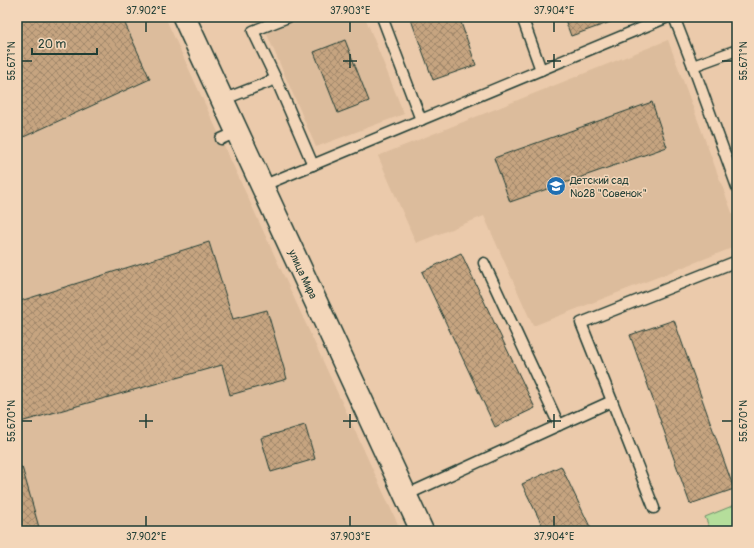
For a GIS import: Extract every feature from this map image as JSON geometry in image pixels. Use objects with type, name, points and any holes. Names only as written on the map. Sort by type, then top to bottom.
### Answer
[{"type":"street","name":"улица Мира","points":[[184,17],[222,100],[229,135],[262,186],[422,531]]},
{"type":"lane","points":[[288,17],[253,31],[266,46],[276,79],[313,165]]},
{"type":"lane","points":[[382,17],[421,120]]},
{"type":"lane","points":[[522,17],[541,70]]},
{"type":"lane","points":[[262,186],[668,17]]},
{"type":"lane","points":[[674,17],[737,187]]},
{"type":"lane","points":[[693,66],[737,50]]},
{"type":"lane","points":[[222,100],[276,79]]},
{"type":"lane","points":[[654,508],[581,323],[737,261]]},
{"type":"lane","points":[[484,263],[559,425]]},
{"type":"lane","points":[[406,495],[612,400]]},
{"type":"shaded area","points":[[17,17],[165,17],[401,531],[17,531]]},
{"type":"shaded area","points":[[302,17],[365,17],[404,114],[316,147],[266,32]]},
{"type":"shaded area","name":"Детский сад №28 \"Совенок\"","points":[[668,40],[737,226],[737,246],[533,326],[484,216],[416,243],[378,156]]},
{"type":"green space","points":[[737,504],[737,531],[711,531],[705,517]]},
{"type":"building","points":[[17,17],[122,17],[150,79],[17,140]]},
{"type":"building","points":[[410,17],[459,17],[476,65],[433,80]]},
{"type":"building","points":[[564,17],[618,17],[619,19],[571,36]]},
{"type":"building","points":[[345,40],[369,101],[338,113],[314,52]]},
{"type":"building","points":[[652,102],[667,147],[510,202],[494,158]]},
{"type":"building","points":[[209,242],[233,319],[267,310],[287,379],[230,395],[222,365],[17,423],[17,302]]},
{"type":"building","points":[[461,253],[535,408],[495,427],[422,272]]},
{"type":"building","points":[[674,320],[734,489],[690,504],[630,335]]},
{"type":"building","points":[[305,425],[315,459],[271,472],[261,438]]},
{"type":"building","points":[[561,466],[592,531],[545,531],[522,484]]},
{"type":"building","points":[[22,467],[40,531],[17,531],[17,468]]},
{"type":"place","name":"Детский сад №28 \"Совенок\"","points":[[556,186]]}]
